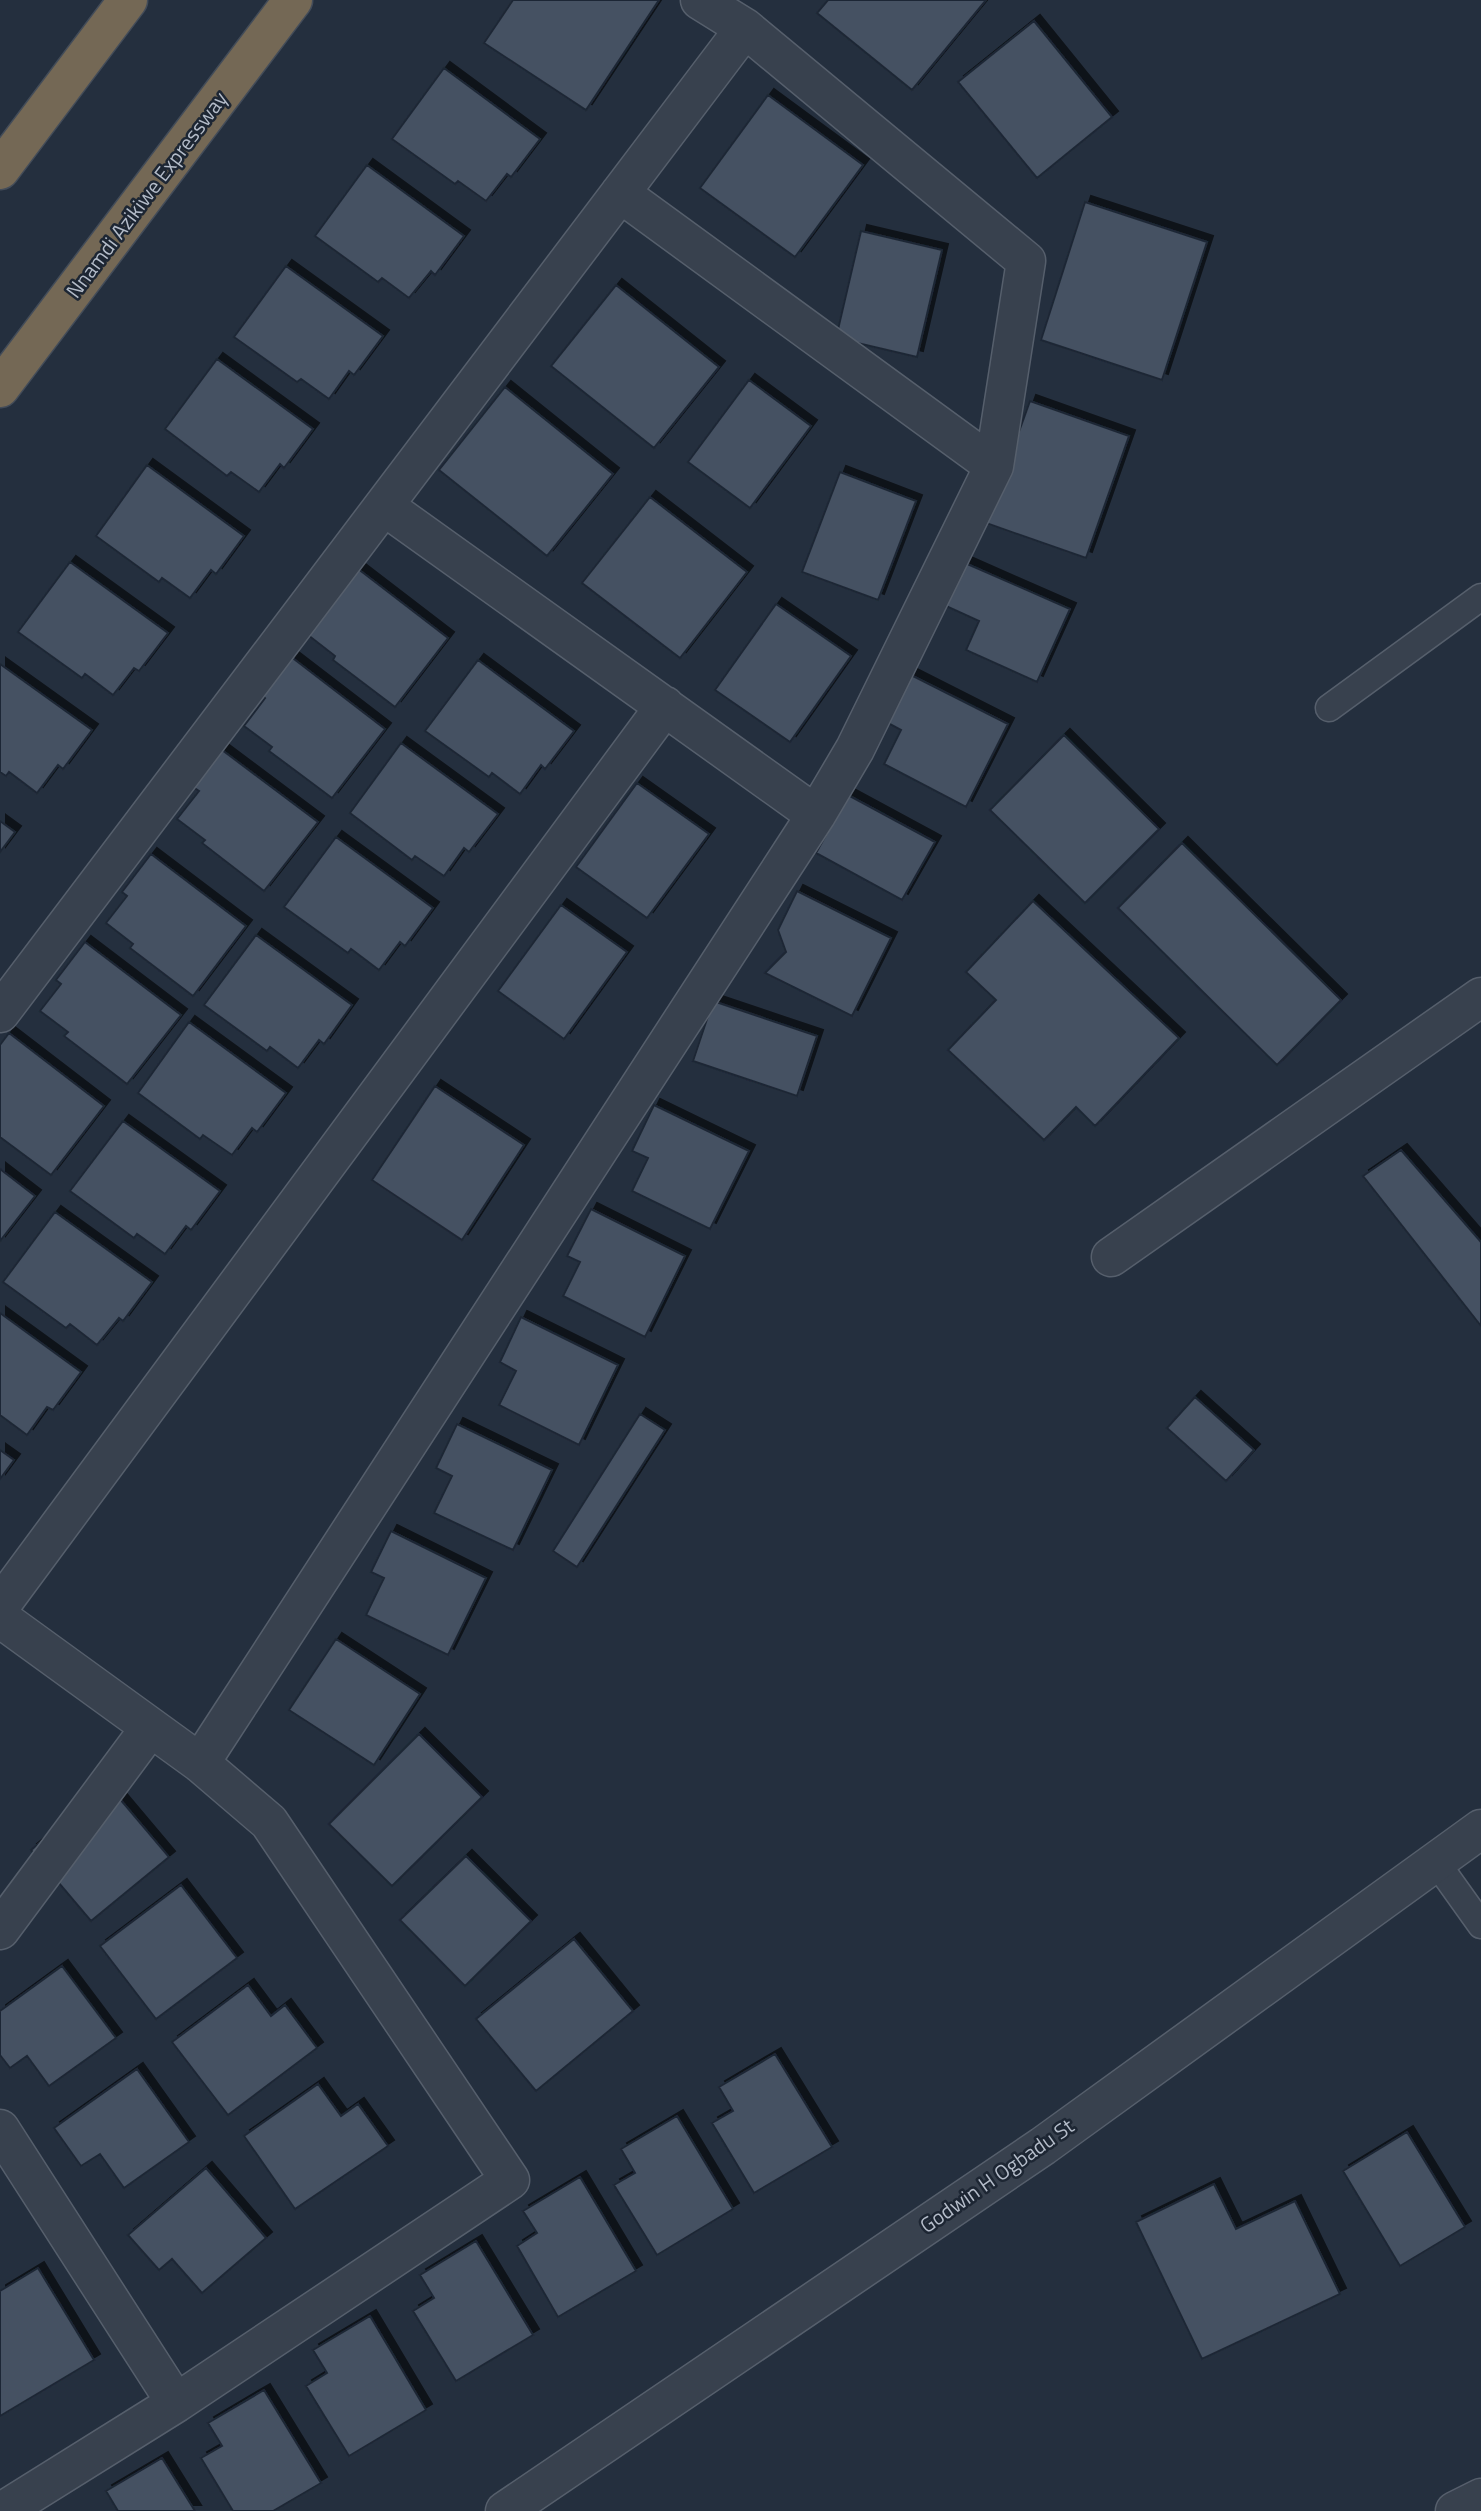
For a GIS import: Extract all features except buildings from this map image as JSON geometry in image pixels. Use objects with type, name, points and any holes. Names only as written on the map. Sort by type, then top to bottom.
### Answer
[{"type":"highway","points":[[0,170],[128,0]]},
{"type":"highway","name":"Nnamdi Azikiwe Expressway","points":[[0,388],[293,0]]},
{"type":"street","points":[[200,1763],[816,815],[855,749],[994,466],[1026,261],[746,28],[700,0]]},
{"type":"street","points":[[0,1013],[746,28]]},
{"type":"street","points":[[620,193],[994,466]]},
{"type":"street","points":[[384,506],[816,815]]},
{"type":"street","points":[[0,1606],[665,706]]},
{"type":"street","points":[[1111,1257],[1481,997]]},
{"type":"street","points":[[0,1618],[200,1763],[269,1822],[510,2180],[176,2403],[3,2511]]},
{"type":"street","points":[[0,1930],[150,1728]]},
{"type":"street","name":"Godwin H Ogbadu St","points":[[505,2511],[1043,2146],[1481,1829]]},
{"type":"street","points":[[0,2129],[176,2403]]},
{"type":"street","points":[[1455,2511],[1481,2498]]},
{"type":"lane","points":[[1329,708],[1481,597]]},
{"type":"lane","points":[[1436,1862],[1481,1925]]}]
